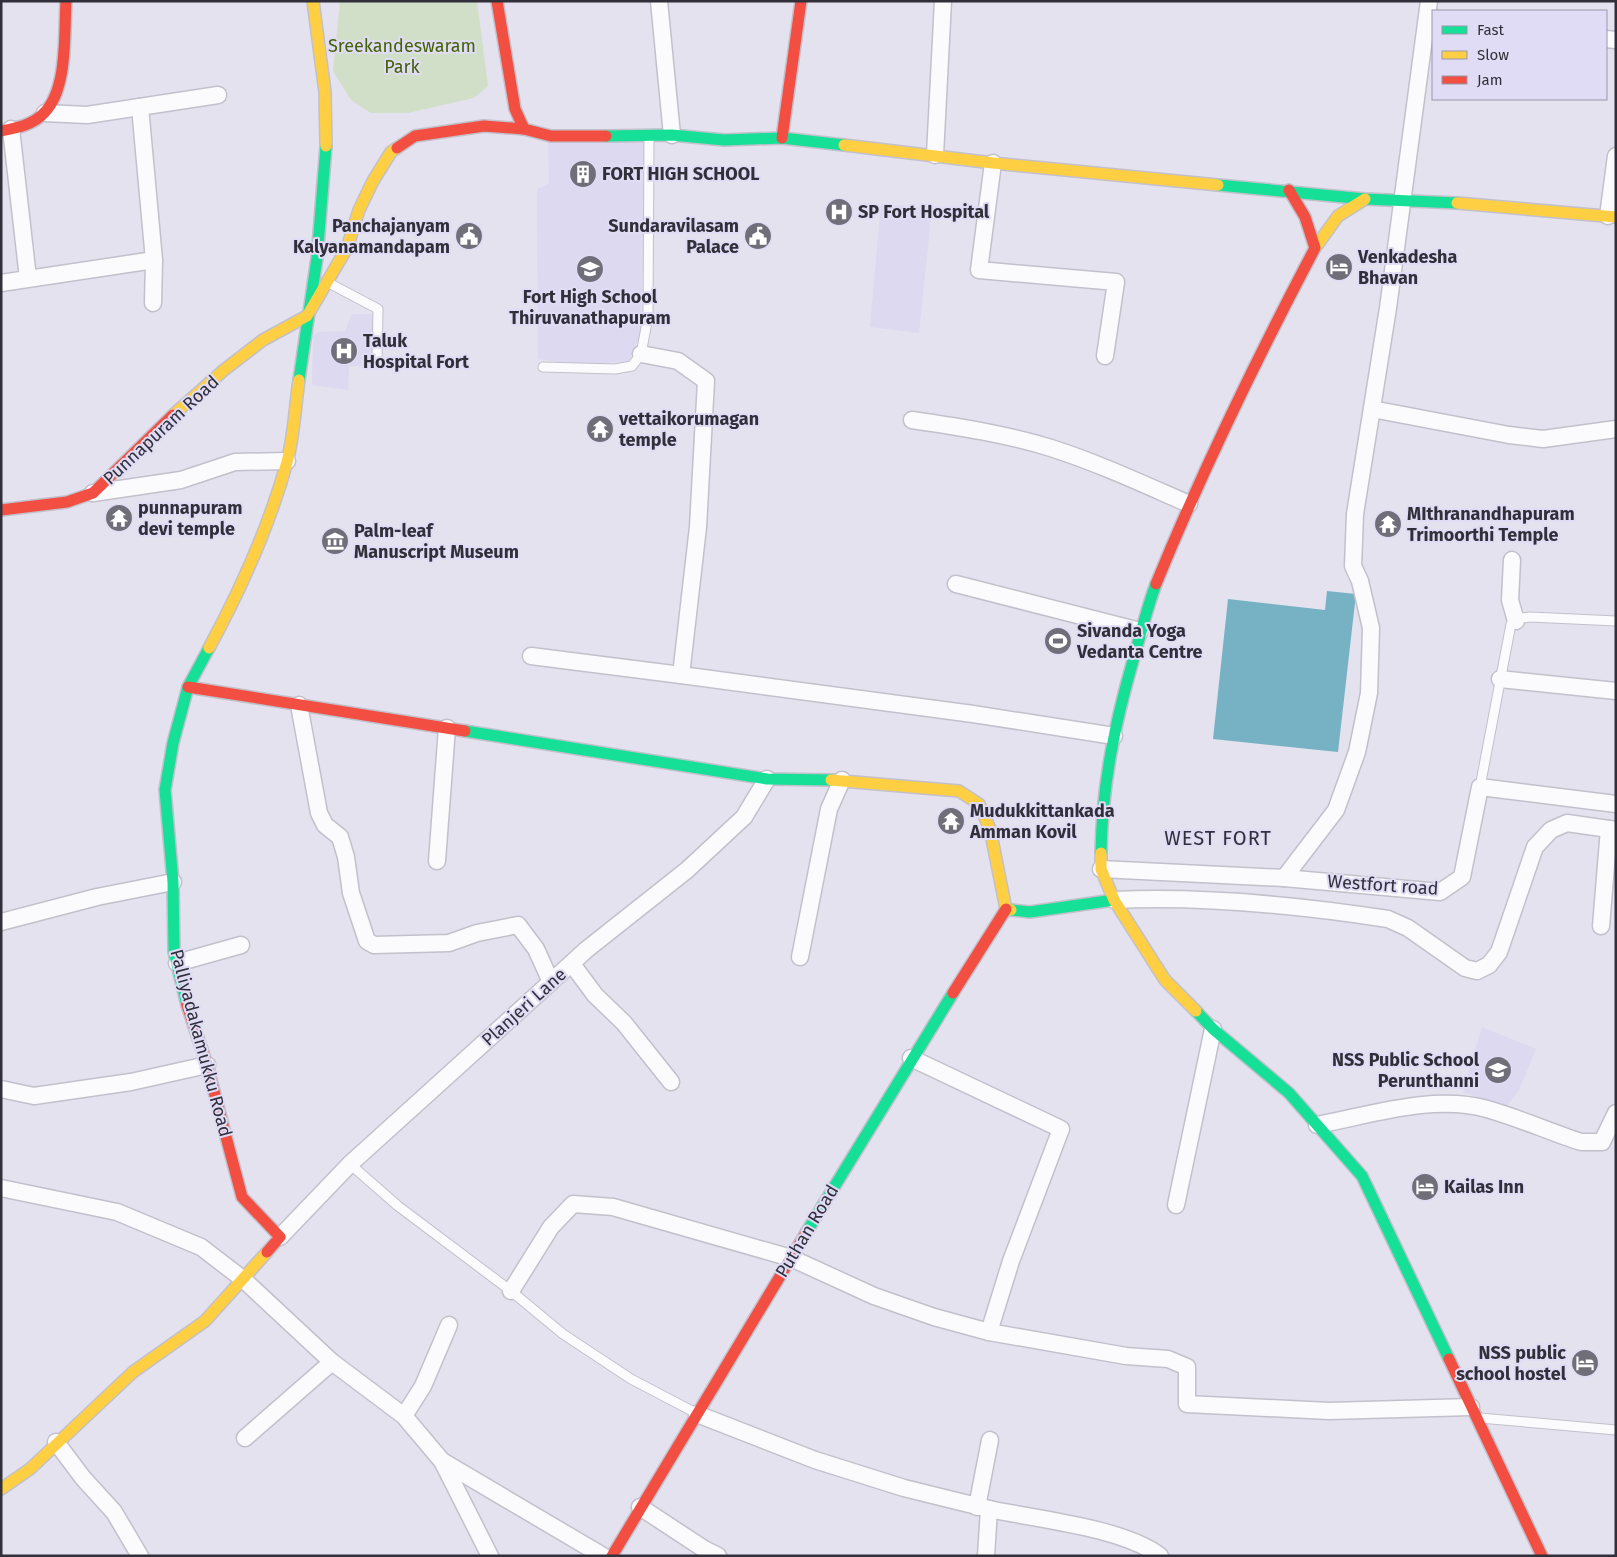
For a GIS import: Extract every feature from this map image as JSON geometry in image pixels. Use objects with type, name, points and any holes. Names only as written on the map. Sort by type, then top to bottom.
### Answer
[{"type":"street","points":[[45,113],[58,89],[66,1]]},
{"type":"street","name":"Palliyadakamukku Road","points":[[280,1237],[242,1197],[207,1065],[192,1021],[174,952],[173,882],[165,790],[173,743],[188,688],[235,600],[264,531],[287,461],[321,226],[326,140],[325,92],[313,1]]},
{"type":"street","points":[[496,1],[515,109],[524,129]]},
{"type":"street","points":[[659,1],[672,135]]},
{"type":"street","points":[[782,138],[801,1]]},
{"type":"street","points":[[935,155],[943,1]]},
{"type":"street","points":[[1284,878],[1336,810],[1357,752],[1369,693],[1371,628],[1360,581],[1353,566],[1355,514],[1430,18],[1429,1]]},
{"type":"street","points":[[28,278],[6,130],[20,127],[45,113],[87,115],[218,94]]},
{"type":"street","points":[[140,107],[154,260],[153,303]]},
{"type":"street","points":[[307,316],[346,248],[359,210],[373,181],[391,152],[415,136],[484,126],[524,129],[551,136],[672,135],[724,140],[782,138],[994,163],[1289,190],[1365,199],[1498,205],[1612,217],[1616,156]]},
{"type":"street","points":[[994,163],[979,270],[1116,282],[1105,356]]},
{"type":"street","points":[[1289,190],[1305,217],[1315,248]]},
{"type":"street","points":[[1365,199],[1338,216],[1315,248],[1257,359],[1189,504],[1151,596],[1140,631],[1107,768],[1102,809],[1101,869],[1114,900],[1165,980],[1214,1029],[1289,1094],[1362,1176],[1542,1556]]},
{"type":"street","points":[[1,283],[154,260]]},
{"type":"street","name":"Punnapuram Road","points":[[1,510],[67,502],[93,493],[166,422],[224,370],[263,340],[307,316]]},
{"type":"street","points":[[641,354],[678,361],[706,381],[698,528],[681,675]]},
{"type":"street","points":[[1372,409],[1509,435],[1544,439],[1616,429]]},
{"type":"street","points":[[912,420],[990,432],[1049,447],[1089,461],[1189,504]]},
{"type":"street","points":[[93,493],[181,480],[235,462],[287,461]]},
{"type":"street","points":[[1512,560],[1510,600],[1516,621]]},
{"type":"street","points":[[956,584],[1140,631]]},
{"type":"street","points":[[531,656],[963,713],[1114,736]]},
{"type":"street","points":[[1500,679],[1616,691]]},
{"type":"street","points":[[188,688],[767,779],[842,780],[958,790],[979,804],[990,829],[1006,910],[1030,912],[1114,900],[1165,898],[1257,903],[1388,919],[1408,928],[1465,968],[1478,971],[1489,965],[1499,952],[1535,847],[1551,830],[1567,824],[1613,829],[1601,926]]},
{"type":"street","points":[[299,705],[318,813],[325,826],[340,837],[346,857],[351,893],[367,940],[374,944],[449,943],[477,933],[518,925],[536,949],[552,982]]},
{"type":"street","points":[[437,861],[447,728]]},
{"type":"street","name":"Planjeri Lane","points":[[280,1237],[350,1164],[572,964],[646,900],[687,870],[744,817],[767,779]]},
{"type":"street","points":[[800,956],[829,810],[842,780]]},
{"type":"street","points":[[1480,787],[1616,804]]},
{"type":"street","name":"Westfort road","points":[[1101,869],[1284,878],[1440,892],[1452,886],[1462,877],[1480,787]]},
{"type":"street","points":[[1,922],[97,897],[173,882]]},
{"type":"street","name":"Puthan Road","points":[[612,1556],[911,1058],[1006,910]]},
{"type":"street","points":[[177,963],[240,945]]},
{"type":"street","points":[[572,964],[595,995],[624,1023],[671,1082]]},
{"type":"street","points":[[1176,1205],[1214,1029]]},
{"type":"street","points":[[911,1058],[1061,1129],[1011,1261],[989,1332]]},
{"type":"street","points":[[1,1089],[34,1096],[131,1082],[207,1065]]},
{"type":"street","points":[[1317,1125],[1426,1105],[1454,1105],[1486,1109],[1581,1142],[1602,1142],[1616,1113]]},
{"type":"street","points":[[1,1188],[117,1212],[201,1247],[244,1280],[332,1362],[404,1416],[442,1461],[490,1556]]},
{"type":"street","points":[[1,1202],[27,1194]]},
{"type":"street","points":[[511,1291],[551,1227],[573,1204],[613,1207],[791,1258],[874,1296],[934,1317],[989,1332],[1126,1356],[1168,1359],[1188,1367],[1187,1404],[1330,1411],[1474,1413]]},
{"type":"street","points":[[1,1488],[30,1469],[56,1442],[134,1372],[205,1321],[244,1280],[280,1237]]},
{"type":"street","points":[[404,1416],[423,1386],[449,1325]]},
{"type":"street","points":[[245,1438],[332,1362]]},
{"type":"street","points":[[697,1414],[815,1460],[904,1488],[983,1508],[1108,1533],[1150,1548],[1160,1556]]},
{"type":"street","points":[[986,1556],[983,1508],[990,1440]]},
{"type":"street","points":[[56,1442],[83,1478],[114,1512],[140,1556]]},
{"type":"street","points":[[442,1461],[603,1556]]},
{"type":"street","points":[[640,1507],[704,1549],[718,1556]]},
{"type":"lane","points":[[544,367],[615,369],[632,366],[641,354],[648,317],[649,135]]},
{"type":"lane","points":[[327,282],[378,309],[377,360]]},
{"type":"lane","points":[[1480,787],[1511,624],[1530,617],[1616,621]]},
{"type":"lane","points":[[350,1164],[398,1206],[511,1291],[563,1334],[616,1369],[697,1414]]},
{"type":"lane","points":[[1474,1413],[1616,1430]]},
{"type":"shaded area","name":"Fort High School Thiruvanathapuram","points":[[548,139],[645,142],[641,332],[629,361],[585,365],[538,359],[537,189],[549,184]]},
{"type":"shaded area","points":[[881,204],[932,208],[919,333],[870,327]]},
{"type":"shaded area","name":"Taluk Hospital Fort","points":[[352,314],[376,314],[375,366],[349,366],[348,390],[312,385],[313,336],[319,332],[345,331]]},
{"type":"shaded area","name":"NSS Public School Perunthanni","points":[[1482,1027],[1536,1049],[1519,1090],[1505,1108],[1463,1092]]},
{"type":"green space","name":"Sreekandeswaram Park","points":[[340,1],[477,1],[488,86],[474,98],[408,113],[371,113],[351,100],[333,71]]},
{"type":"water","points":[[1327,591],[1356,594],[1338,752],[1213,739],[1228,599],[1325,610]]},
{"type":"traffic: fast","points":[[606,136],[672,135],[724,140],[782,138],[844,145]]},
{"type":"traffic: fast","points":[[299,380],[317,258],[326,146]]},
{"type":"traffic: fast","points":[[1218,185],[1365,199],[1457,203]]},
{"type":"traffic: fast","points":[[1101,853],[1104,803],[1115,730],[1156,584]]},
{"type":"traffic: fast","points":[[187,1005],[174,952],[173,882],[165,790],[173,743],[188,687],[209,648]]},
{"type":"traffic: fast","points":[[465,731],[767,779],[831,780]]},
{"type":"traffic: fast","points":[[1011,910],[1030,912],[1114,900]]},
{"type":"traffic: fast","points":[[806,1233],[953,993]]},
{"type":"traffic: fast","points":[[1196,1011],[1213,1029],[1289,1093],[1362,1176],[1449,1359]]},
{"type":"traffic: slow","points":[[313,1],[325,92],[326,146]]},
{"type":"traffic: slow","points":[[844,145],[993,163],[1218,185]]},
{"type":"traffic: slow","points":[[173,415],[224,370],[263,340],[307,316],[347,248],[359,210],[373,181],[391,152],[397,148]]},
{"type":"traffic: slow","points":[[1315,248],[1338,216],[1365,199]]},
{"type":"traffic: slow","points":[[1457,203],[1616,217]]},
{"type":"traffic: slow","points":[[209,648],[232,603],[272,510],[287,462],[299,380]]},
{"type":"traffic: slow","points":[[831,780],[959,791],[979,804],[990,829],[1006,909],[1011,910]]},
{"type":"traffic: slow","points":[[1101,853],[1101,869],[1114,900],[1165,980],[1196,1011]]},
{"type":"traffic: slow","points":[[1,1489],[30,1469],[133,1372],[205,1321],[267,1252]]},
{"type":"traffic: jam","points":[[1,131],[13,129],[35,120],[52,103],[61,76],[66,1]]},
{"type":"traffic: jam","points":[[497,1],[515,109],[524,129],[551,136],[606,136]]},
{"type":"traffic: jam","points":[[782,138],[801,1]]},
{"type":"traffic: jam","points":[[397,148],[415,136],[484,126],[524,129]]},
{"type":"traffic: jam","points":[[1156,584],[1231,414],[1315,248],[1305,217],[1289,190]]},
{"type":"traffic: jam","points":[[1,510],[67,502],[93,493],[173,415]]},
{"type":"traffic: jam","points":[[188,687],[465,731]]},
{"type":"traffic: jam","points":[[953,993],[1006,909]]},
{"type":"traffic: jam","points":[[187,1005],[207,1065],[242,1197],[280,1237],[267,1252]]},
{"type":"traffic: jam","points":[[612,1556],[806,1233]]},
{"type":"traffic: jam","points":[[1449,1359],[1542,1556]]},
{"type":"place","name":"FORT HIGH SCHOOL","points":[[583,174]]},
{"type":"place","name":"SP Fort Hospital","points":[[839,212]]},
{"type":"place","name":"Panchajanyam Kalyanamandapam","points":[[469,236]]},
{"type":"place","name":"Sundaravilasam Palace","points":[[758,236]]},
{"type":"place","name":"Venkadesha Bhavan","points":[[1339,267]]},
{"type":"place","name":"Fort High School Thiruvanathapuram","points":[[590,269]]},
{"type":"place","name":"Taluk Hospital Fort","points":[[344,351]]},
{"type":"place","name":"vettaikorumagan temple","points":[[600,429]]},
{"type":"place","name":"punnapuram devi temple","points":[[119,518]]},
{"type":"place","name":"MIthranandhapuram Trimoorthi Temple","points":[[1388,524]]},
{"type":"place","name":"Palm-leaf Manuscript Museum","points":[[335,541]]},
{"type":"place","name":"Sivanda Yoga Vedanta Centre","points":[[1058,641]]},
{"type":"place","name":"Mudukkittankada Amman Kovil","points":[[951,821]]},
{"type":"place","name":"NSS Public School Perunthanni","points":[[1498,1070]]},
{"type":"place","name":"Kailas Inn","points":[[1425,1187]]},
{"type":"place","name":"NSS public school hostel","points":[[1585,1363]]},
{"type":"district","name":"WEST FORT","points":[[1218,838]]}]
